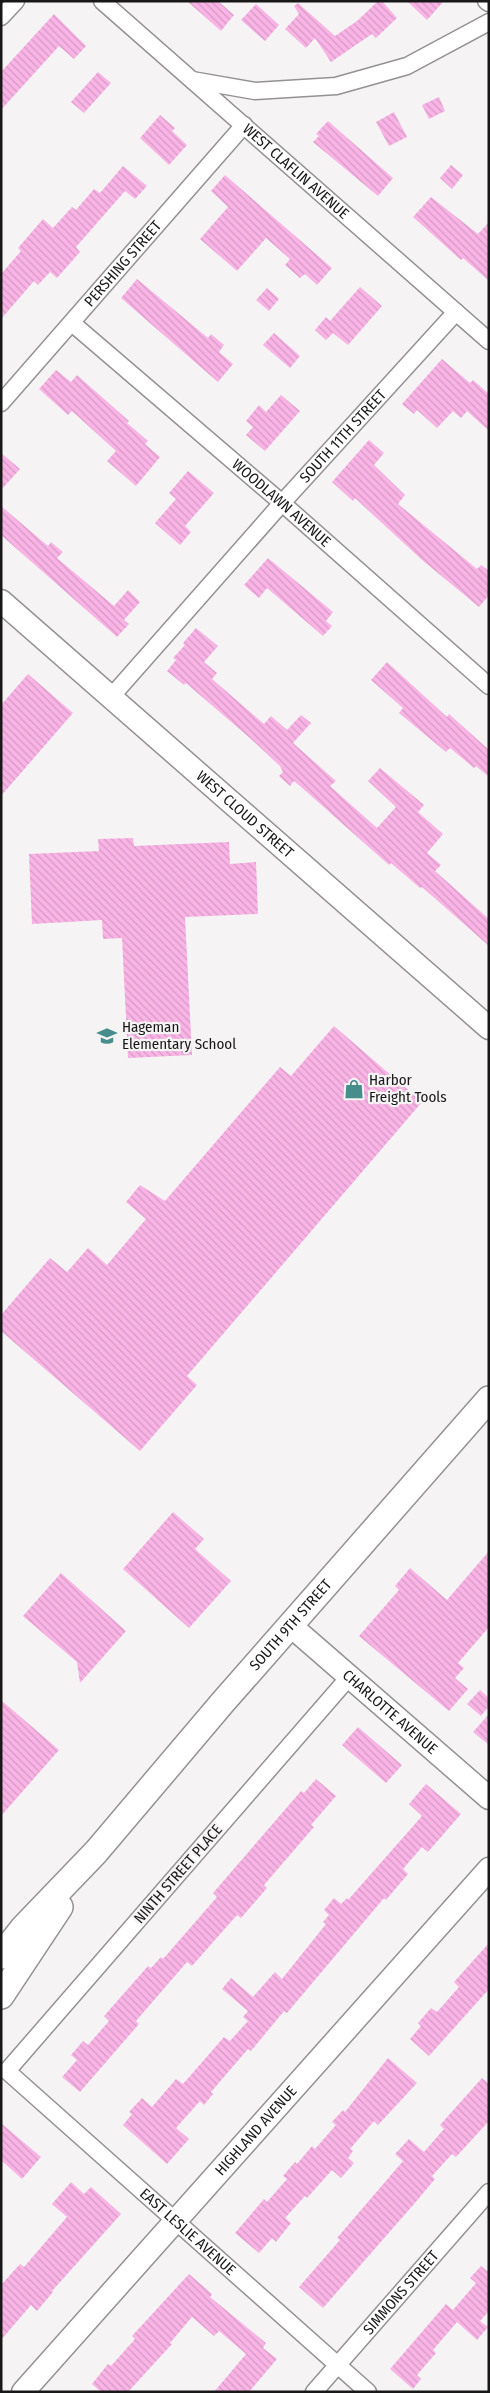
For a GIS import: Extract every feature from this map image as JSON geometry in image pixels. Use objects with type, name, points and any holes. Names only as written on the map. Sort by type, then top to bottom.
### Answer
[{"type":"main road","name":"SOUTH 9TH STREET","points":[[1,1956],[23,1928],[96,1852],[489,1399]]},
{"type":"main road","name":"SOUTH 9TH STREET","points":[[1,1996],[96,1852]]},
{"type":"street","points":[[1,17],[16,1]]},
{"type":"street","name":"WEST CLAFLIN AVENUE","points":[[102,1],[489,341]]},
{"type":"street","points":[[192,80],[255,91],[336,86],[407,66],[489,22]]},
{"type":"street","name":"PERSHING STREET","points":[[1,403],[244,125]]},
{"type":"street","name":"SOUTH 11TH STREET","points":[[111,697],[456,312]]},
{"type":"street","name":"WOODLAWN AVENUE","points":[[72,324],[282,504],[489,686]]},
{"type":"street","name":"WEST CLOUD STREET","points":[[1,601],[489,1028]]},
{"type":"street","name":"CHARLOTTE AVENUE","points":[[291,1626],[489,1798]]},
{"type":"street","name":"NINTH STREET PLACE","points":[[7,2071],[350,1676]]},
{"type":"street","name":"HIGHLAND AVENUE","points":[[23,2392],[489,1869]]},
{"type":"street","name":"EAST LESLIE AVENUE","points":[[7,2071],[368,2392]]},
{"type":"street","name":"SIMMONS STREET","points":[[314,2392],[489,2192]]},
{"type":"building","points":[[187,1],[218,1],[234,15],[221,31]]},
{"type":"building","points":[[378,1],[382,1],[397,18],[376,38],[372,34],[331,62],[315,38],[306,48],[285,29],[299,14],[294,6],[298,3],[335,36],[357,21]]},
{"type":"building","points":[[407,1],[444,1],[427,20]]},
{"type":"building","points":[[256,4],[279,25],[265,41],[241,20]]},
{"type":"building","points":[[54,14],[86,46],[74,59],[59,46],[1,110],[1,72]]},
{"type":"building","points":[[98,72],[111,83],[84,113],[71,102]]},
{"type":"building","points":[[439,97],[445,111],[429,119],[422,105]]},
{"type":"building","points":[[394,112],[407,137],[389,146],[376,122]]},
{"type":"building","points":[[160,115],[175,128],[172,131],[187,145],[169,165],[140,138]]},
{"type":"building","points":[[328,121],[393,178],[378,196],[313,142],[319,136],[316,134]]},
{"type":"building","points":[[451,165],[463,175],[452,189],[440,178]]},
{"type":"building","points":[[123,166],[147,186],[135,199],[125,191],[76,247],[80,252],[57,278],[50,272],[38,285],[34,281],[1,319],[1,274],[21,251],[18,248],[43,219],[53,228],[72,207],[76,210],[94,189],[100,193]]},
{"type":"building","points":[[225,175],[332,268],[317,285],[305,274],[300,278],[285,265],[290,259],[266,238],[237,271],[200,239],[228,207],[211,191]]},
{"type":"building","points":[[431,197],[478,234],[489,222],[489,281],[463,258],[461,260],[413,217]]},
{"type":"building","points":[[137,279],[208,338],[211,334],[224,345],[219,352],[233,364],[218,382],[121,298]]},
{"type":"building","points":[[360,287],[382,306],[348,345],[333,333],[326,340],[315,330],[326,317],[330,321]]},
{"type":"building","points":[[267,288],[279,299],[269,311],[256,300]]},
{"type":"building","points":[[274,333],[300,356],[290,368],[263,345]]},
{"type":"building","points":[[442,359],[470,383],[473,380],[489,394],[489,431],[467,411],[461,418],[453,411],[437,428],[417,410],[414,414],[402,404]]},
{"type":"building","points":[[56,370],[71,382],[77,375],[129,421],[127,423],[148,441],[145,444],[160,457],[136,486],[107,461],[116,451],[72,411],[68,415],[39,389]]},
{"type":"building","points":[[281,395],[300,411],[265,451],[246,435],[253,427],[246,421],[259,405],[266,412]]},
{"type":"building","points":[[369,440],[384,453],[374,465],[405,495],[398,504],[477,569],[481,565],[489,571],[489,595],[479,607],[421,559],[355,498],[353,501],[332,482]]},
{"type":"building","points":[[1,453],[20,469],[1,490]]},
{"type":"building","points":[[188,471],[214,493],[185,526],[191,532],[180,545],[155,523],[176,499],[169,493]]},
{"type":"building","points":[[1,506],[48,546],[51,542],[63,552],[57,558],[114,606],[128,590],[140,602],[124,620],[129,624],[117,637],[1,535]]},
{"type":"building","points":[[268,558],[333,612],[326,621],[332,626],[323,636],[267,588],[259,598],[244,585]]},
{"type":"building","points":[[196,628],[218,646],[204,662],[217,673],[212,679],[264,724],[271,716],[287,730],[301,715],[311,723],[293,743],[336,781],[330,786],[377,828],[396,807],[368,781],[380,768],[424,805],[418,812],[443,834],[427,853],[441,865],[435,871],[489,919],[489,946],[422,887],[420,888],[391,863],[389,865],[294,781],[290,786],[279,776],[283,772],[280,766],[186,683],[184,685],[167,671],[176,660],[173,658],[185,645],[183,643]]},
{"type":"building","points":[[387,662],[447,717],[449,714],[489,750],[489,777],[476,766],[474,768],[450,748],[446,752],[399,713],[403,708],[371,680]]},
{"type":"building","points":[[28,674],[73,713],[1,796],[1,705]]},
{"type":"building","points":[[133,838],[134,846],[229,842],[230,864],[256,862],[258,914],[185,917],[192,1055],[128,1058],[122,938],[103,939],[102,920],[32,924],[29,854],[99,851],[98,839]]},
{"type":"building","points":[[334,1026],[422,1102],[187,1376],[197,1385],[140,1451],[1,1331],[1,1315],[50,1258],[67,1272],[88,1248],[107,1265],[146,1219],[126,1202],[140,1185],[165,1201],[280,1067],[291,1076]]},
{"type":"building","points":[[173,1512],[204,1539],[195,1549],[231,1581],[189,1628],[123,1569]]},
{"type":"building","points":[[489,1551],[489,1627],[458,1663],[464,1668],[455,1678],[468,1689],[449,1711],[359,1636],[399,1590],[395,1586],[410,1568],[447,1600]]},
{"type":"building","points":[[61,1573],[126,1631],[80,1683],[77,1662],[23,1616]]},
{"type":"building","points":[[480,1690],[489,1698],[489,1706],[481,1716],[467,1704]]},
{"type":"building","points":[[1,1700],[59,1750],[1,1816]]},
{"type":"building","points":[[489,1714],[489,1745],[473,1732]]},
{"type":"building","points":[[358,1727],[402,1765],[386,1783],[342,1745]]},
{"type":"building","points":[[316,1779],[336,1796],[311,1825],[314,1827],[264,1885],[267,1888],[241,1918],[237,1915],[192,1966],[187,1962],[136,2021],[139,2024],[80,2092],[62,2077],[77,2060],[71,2055],[83,2041],[88,2045],[109,2021],[104,2016],[148,1966],[151,1968],[161,1957],[163,1959],[217,1897],[213,1893],[301,1791],[304,1793]]},
{"type":"building","points":[[426,1784],[461,1814],[428,1852],[422,1847],[403,1869],[408,1874],[386,1900],[384,1898],[287,2013],[284,2011],[251,2051],[248,2049],[211,2092],[213,2094],[204,2105],[200,2101],[176,2128],[189,2139],[167,2164],[123,2125],[132,2114],[129,2112],[142,2098],[152,2107],[176,2079],[183,2084],[224,2037],[230,2041],[248,2021],[243,2017],[248,2011],[222,1989],[231,1978],[253,1997],[275,1972],[282,1979],[326,1924],[323,1922],[329,1915],[324,1910],[334,1898],[341,1904],[347,1898],[348,1900],[422,1816],[409,1804]]},
{"type":"building","points":[[489,1943],[489,1989],[429,2056],[410,2039],[421,2026],[418,2023],[431,2008],[437,2012],[459,1987],[454,1982]]},
{"type":"building","points":[[388,2058],[417,2083],[378,2125],[374,2121],[350,2149],[353,2151],[348,2158],[354,2163],[341,2178],[332,2170],[307,2198],[305,2196],[285,2218],[291,2223],[276,2242],[272,2238],[259,2253],[235,2233],[264,2199],[267,2202],[287,2179],[283,2176],[295,2162],[297,2164],[312,2146],[315,2149],[336,2125],[332,2122],[343,2110],[345,2112]]},
{"type":"building","points":[[482,2078],[489,2084],[489,2121],[456,2157],[452,2154],[432,2176],[435,2179],[323,2308],[299,2287],[340,2240],[337,2238],[403,2161],[395,2154],[409,2139],[424,2152],[444,2129],[440,2125]]},
{"type":"building","points":[[1,2123],[41,2157],[22,2179],[1,2160]]},
{"type":"building","points":[[71,2182],[84,2194],[91,2187],[121,2214],[52,2291],[37,2311],[31,2305],[1,2340],[1,2285],[20,2264],[24,2267],[67,2217],[52,2204]]},
{"type":"building","points":[[481,2266],[487,2271],[489,2268],[489,2311],[480,2321],[488,2327],[477,2340],[457,2322],[433,2350],[436,2353],[417,2375],[421,2379],[413,2389],[390,2369],[446,2304],[453,2310],[476,2283],[470,2278]]},
{"type":"building","points":[[189,2274],[212,2294],[210,2297],[266,2343],[263,2348],[277,2359],[249,2392],[214,2392],[246,2354],[219,2331],[214,2336],[192,2317],[170,2343],[172,2344],[128,2392],[101,2392],[92,2384],[108,2364],[111,2366],[135,2339],[132,2336]]},
{"type":"place","name":"Hageman Elementary School","points":[[107,1036]]},
{"type":"place","name":"Harbor Freight Tools","points":[[354,1089]]}]
